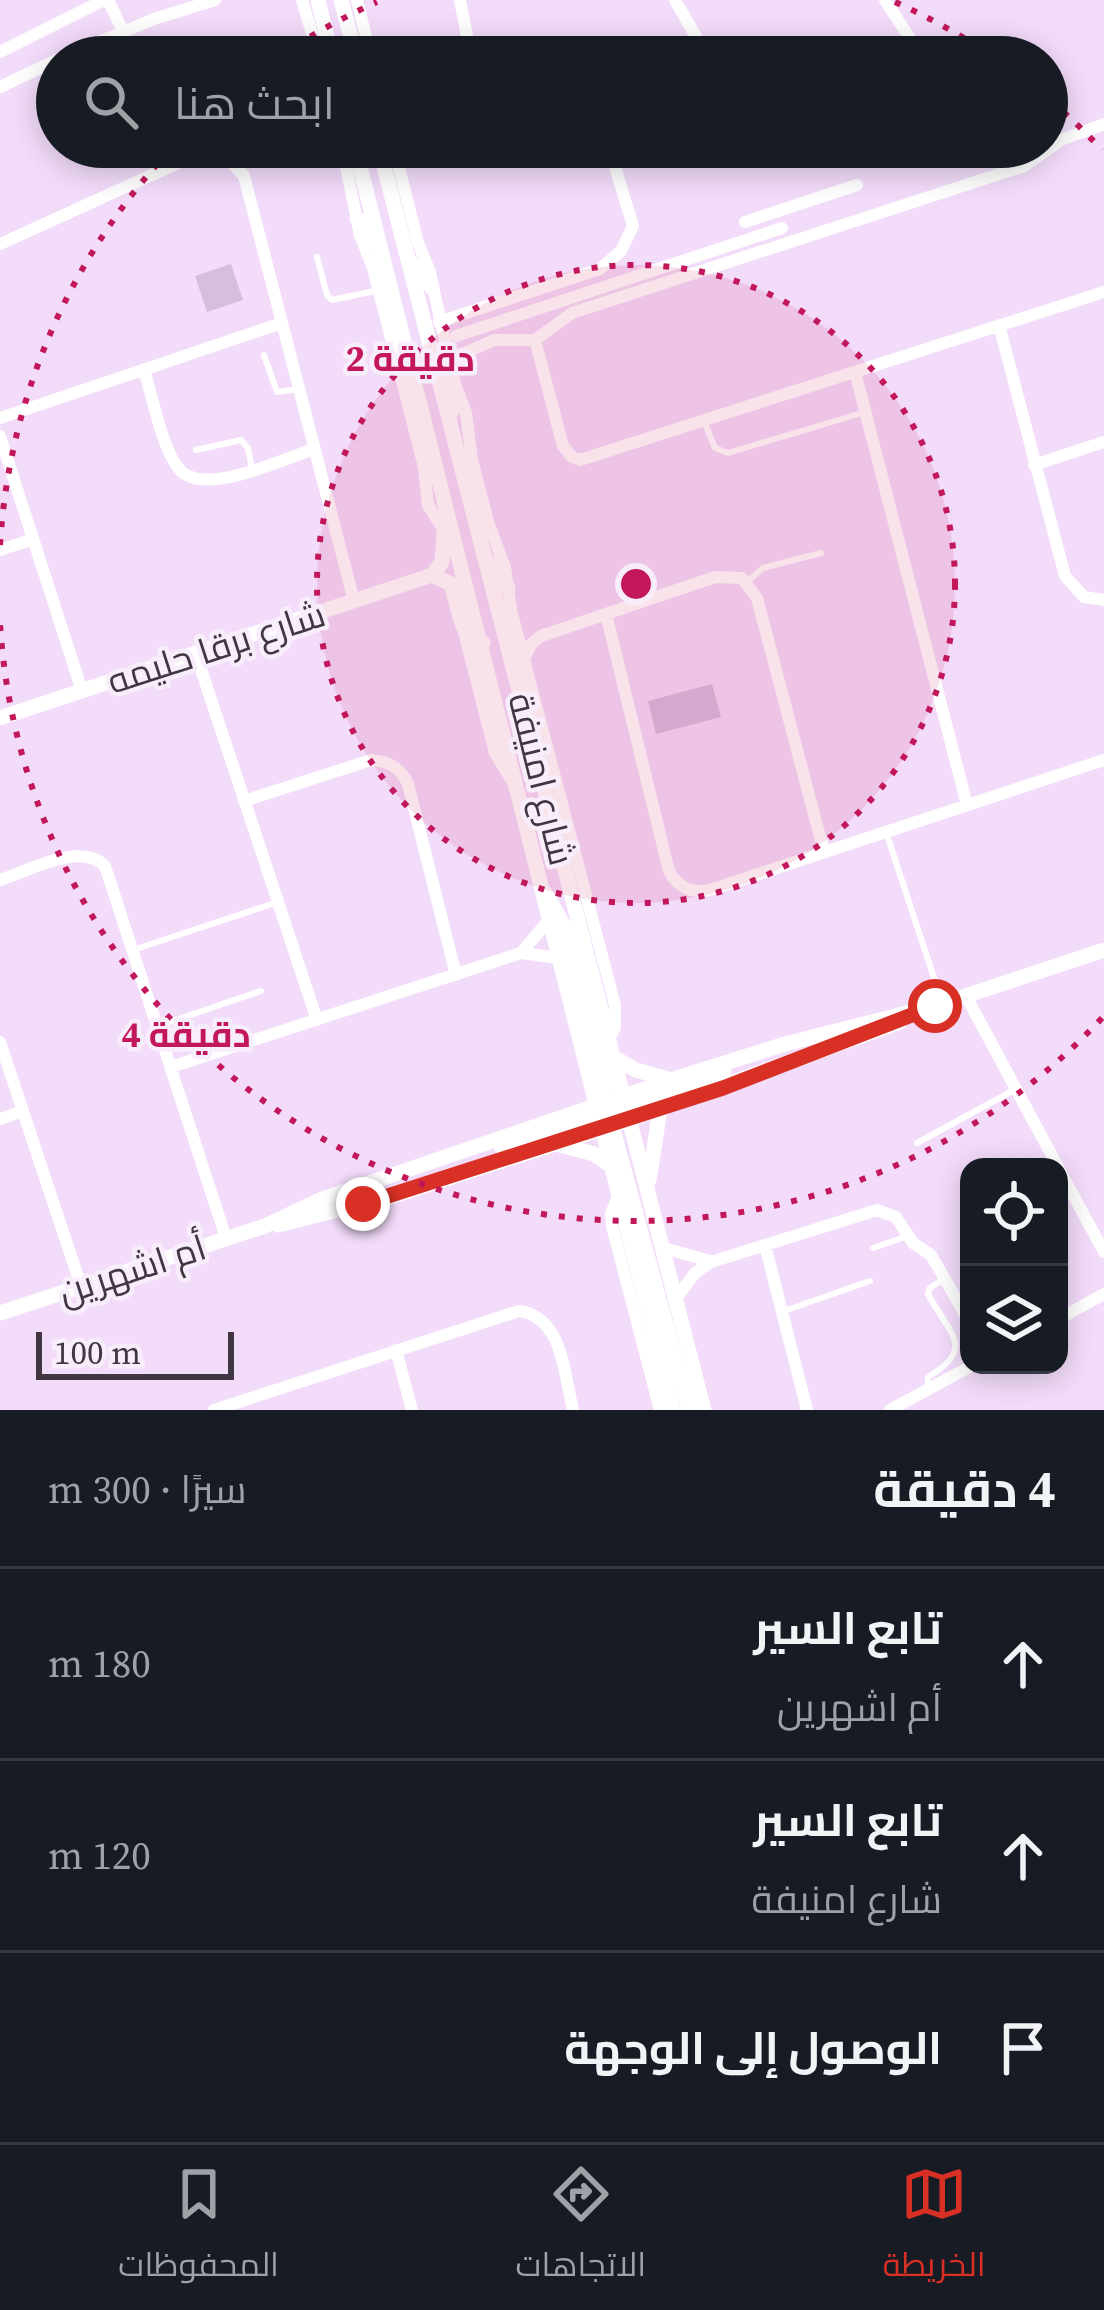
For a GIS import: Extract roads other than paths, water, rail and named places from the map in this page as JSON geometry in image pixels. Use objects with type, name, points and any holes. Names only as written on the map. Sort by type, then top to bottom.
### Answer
[{"type":"street","points":[[0,52],[106,0],[123,32]]},
{"type":"street","points":[[113,36],[215,0]]},
{"type":"street","points":[[302,0],[313,36]]},
{"type":"street","points":[[318,0],[327,36]]},
{"type":"street","points":[[341,0],[350,36]]},
{"type":"street","points":[[357,0],[366,36]]},
{"type":"street","points":[[460,0],[467,36]]},
{"type":"street","points":[[676,0],[696,36]]},
{"type":"street","points":[[885,0],[908,36]]},
{"type":"street","points":[[0,87],[36,70]]},
{"type":"street","points":[[1068,138],[1104,124]]},
{"type":"street","points":[[0,244],[168,168]]},
{"type":"street","points":[[236,168],[244,176],[354,602]]},
{"type":"street","points":[[346,168],[424,467],[428,505],[443,529]]},
{"type":"street","name":"شارع امنيفة","points":[[360,168],[483,643],[558,958],[611,1113],[649,1189],[704,1410]]},
{"type":"street","name":"شارع امنيفة","points":[[385,168],[482,552],[523,672],[614,1057],[610,1165],[673,1410]]},
{"type":"street","points":[[400,168],[453,379],[464,403],[472,460],[508,589],[523,672]]},
{"type":"street","points":[[439,322],[591,273],[615,258],[633,226],[615,168]]},
{"type":"street","points":[[449,360],[494,340],[536,340],[572,314],[1018,168]]},
{"type":"street","points":[[746,222],[856,185]]},
{"type":"street","points":[[776,212],[792,242]]},
{"type":"street","points":[[357,218],[382,251]]},
{"type":"street","points":[[456,336],[782,228]]},
{"type":"street","points":[[409,260],[432,288]]},
{"type":"street","points":[[536,340],[563,446],[572,458],[589,458],[1104,292]]},
{"type":"street","points":[[0,418],[282,323]]},
{"type":"street","points":[[999,325],[1068,583],[1084,597],[1104,600]]},
{"type":"street","points":[[144,369],[173,459],[186,476],[207,482],[314,449]]},
{"type":"street","points":[[855,372],[967,805]]},
{"type":"street","points":[[451,432],[453,379]]},
{"type":"street","points":[[0,436],[5,470],[33,539],[82,691]]},
{"type":"street","points":[[1034,465],[1104,442]]},
{"type":"street","points":[[448,506],[441,566],[433,575],[454,589]]},
{"type":"street","points":[[0,550],[33,539]]},
{"type":"street","points":[[443,551],[495,753],[515,784]]},
{"type":"street","points":[[482,552],[508,589]]},
{"type":"street","name":"شارع برقا حليمه","points":[[0,718],[433,575]]},
{"type":"street","points":[[523,672],[528,649],[541,636],[722,575],[748,582],[757,598],[824,852]]},
{"type":"street","points":[[606,614],[673,878],[691,890],[705,891],[1104,760]]},
{"type":"street","points":[[514,622],[541,636]]},
{"type":"street","points":[[462,624],[483,643]]},
{"type":"street","points":[[196,653],[316,1020]]},
{"type":"street","points":[[244,801],[363,762],[379,760],[400,771],[408,784],[456,974]]},
{"type":"street","points":[[0,880],[76,856],[92,856],[107,872],[226,1238]]},
{"type":"street","points":[[538,885],[567,931],[689,1410]]},
{"type":"street","points":[[521,953],[548,921]]},
{"type":"street","points":[[265,1226],[333,1213],[554,1143],[671,1080],[939,1005],[1104,950]]},
{"type":"street","points":[[171,1067],[521,953],[558,958]]},
{"type":"street","points":[[965,996],[1053,1158]]},
{"type":"street","points":[[265,1226],[342,1192],[611,1113],[660,1109],[877,1032],[939,1005]]},
{"type":"street","points":[[0,1042],[81,1286]]},
{"type":"street","points":[[614,1057],[636,1070],[671,1080]]},
{"type":"street","points":[[452,1174],[490,1152],[708,1080],[734,1060]]},
{"type":"street","points":[[649,1189],[660,1109]]},
{"type":"street","points":[[0,1119],[23,1111]]},
{"type":"street","points":[[554,1143],[588,1152],[610,1165]]},
{"type":"street","points":[[1068,1186],[1104,1252]]},
{"type":"street","points":[[618,1196],[612,1226],[660,1410]]},
{"type":"street","points":[[676,1297],[694,1273],[711,1262],[877,1210],[896,1217],[908,1236],[931,1255],[960,1306]]},
{"type":"street","name":"أم اشهرين","points":[[0,1313],[265,1226]]},
{"type":"street","points":[[765,1245],[807,1410]]},
{"type":"street","points":[[664,1248],[711,1262]]},
{"type":"street","points":[[1068,1313],[1104,1294]]},
{"type":"street","points":[[214,1410],[512,1312],[535,1314],[554,1335],[573,1410]]},
{"type":"street","points":[[396,1350],[412,1410]]},
{"type":"street","points":[[890,1410],[960,1372]]},
{"type":"lane","points":[[316,257],[332,300],[379,290]]},
{"type":"lane","points":[[264,355],[277,392],[298,389]]},
{"type":"lane","points":[[704,421],[716,448],[734,452],[865,412]]},
{"type":"lane","points":[[196,450],[241,440],[248,448],[252,469]]},
{"type":"lane","points":[[748,582],[763,568],[821,553]]},
{"type":"lane","points":[[886,832],[939,1005]]},
{"type":"lane","points":[[133,950],[278,902]]},
{"type":"lane","points":[[158,1026],[261,991]]},
{"type":"lane","points":[[916,1143],[1016,1089]]},
{"type":"lane","points":[[873,1248],[908,1236]]},
{"type":"lane","points":[[929,1389],[928,1377],[948,1365],[956,1353],[928,1294],[932,1285],[945,1278]]},
{"type":"lane","points":[[784,1311],[870,1281]]}]
